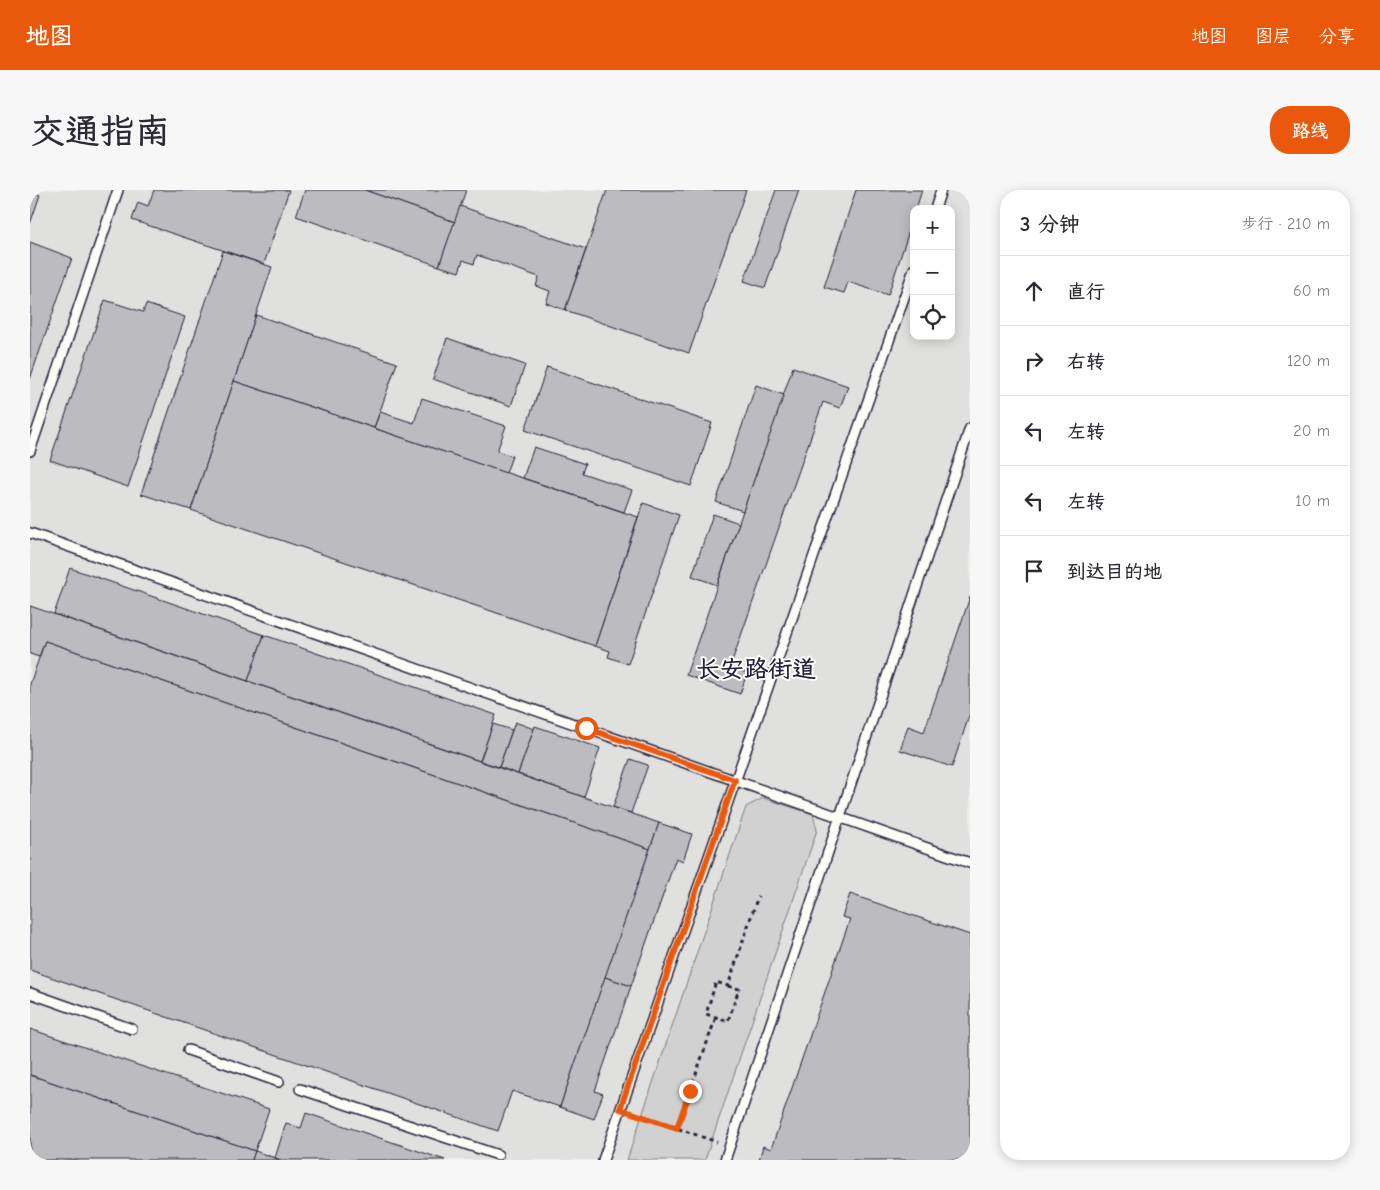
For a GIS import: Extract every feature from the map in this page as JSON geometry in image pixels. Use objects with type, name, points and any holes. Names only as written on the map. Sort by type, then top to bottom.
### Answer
[{"type":"lane","points":[[30,451],[118,190]]},
{"type":"lane","points":[[936,205],[941,190]]},
{"type":"lane","points":[[603,1160],[910,280]]},
{"type":"lane","points":[[725,1160],[970,428]]},
{"type":"lane","points":[[30,533],[970,862]]},
{"type":"lane","points":[[30,993],[132,1030]]},
{"type":"lane","points":[[188,1050],[279,1082]]},
{"type":"lane","points":[[300,1089],[498,1155]]},
{"type":"path","points":[[728,986],[758,896]]},
{"type":"path","points":[[716,982],[728,986],[739,989],[728,1021],[706,1014],[716,982]]},
{"type":"path","points":[[677,1128],[716,1017]]},
{"type":"path","points":[[620,1109],[730,1146]]},
{"type":"shaded area","points":[[30,190],[970,190],[970,1160],[30,1160]]},
{"type":"shaded area","points":[[763,798],[813,814],[817,830],[705,1160],[627,1160],[746,807]]},
{"type":"building","points":[[154,190],[289,190],[264,264],[132,220],[138,202],[148,206]]},
{"type":"building","points":[[305,190],[365,190],[455,222],[439,266],[296,216]]},
{"type":"building","points":[[365,190],[466,190],[455,222]]},
{"type":"building","points":[[607,190],[746,190],[689,353],[565,310]]},
{"type":"building","points":[[776,190],[799,190],[765,288],[744,281]]},
{"type":"building","points":[[856,190],[922,190],[917,205],[910,205],[910,228],[888,295],[848,282],[844,293],[824,287]]},
{"type":"building","points":[[30,192],[40,195],[30,224]]},
{"type":"building","points":[[460,206],[586,249],[565,310],[546,303],[550,291],[536,286],[539,277],[477,255],[474,264],[463,260],[459,272],[439,266]]},
{"type":"building","points":[[30,242],[72,258],[30,379]]},
{"type":"building","points":[[223,251],[272,267],[191,510],[141,494]]},
{"type":"building","points":[[105,300],[143,312],[146,304],[185,317],[128,487],[50,460]]},
{"type":"building","points":[[256,315],[397,363],[374,428],[234,381]]},
{"type":"building","points":[[447,338],[525,365],[511,406],[433,379]]},
{"type":"building","points":[[547,367],[712,423],[691,486],[525,430]]},
{"type":"building","points":[[793,367],[848,386],[840,408],[823,402],[730,667],[747,673],[740,694],[686,675]]},
{"type":"building","points":[[234,381],[638,517],[595,646],[191,510]]},
{"type":"building","points":[[756,385],[784,395],[743,511],[716,502]]},
{"type":"building","points":[[422,398],[506,426],[497,451],[512,456],[506,473],[374,428],[380,412],[414,423]]},
{"type":"building","points":[[534,447],[585,464],[582,473],[632,490],[624,512],[523,478]]},
{"type":"building","points":[[643,503],[679,515],[628,664],[608,657],[610,651],[595,646]]},
{"type":"building","points":[[713,514],[739,523],[717,585],[692,576]]},
{"type":"building","points":[[70,568],[264,635],[248,681],[54,614]]},
{"type":"building","points":[[970,597],[970,713],[952,767],[900,750],[908,726],[924,732]]},
{"type":"building","points":[[30,606],[659,823],[650,849],[45,641],[39,657],[30,654]]},
{"type":"building","points":[[264,635],[496,715],[480,761],[248,681]]},
{"type":"building","points":[[45,641],[650,849],[560,1107],[512,1091],[498,1131],[30,970],[30,684]]},
{"type":"building","points":[[515,722],[534,729],[518,774],[499,767]]},
{"type":"building","points":[[493,724],[512,730],[499,767],[480,761]]},
{"type":"building","points":[[535,726],[600,748],[584,797],[518,774]]},
{"type":"building","points":[[630,759],[648,765],[631,813],[613,807]]},
{"type":"building","points":[[659,823],[692,834],[683,861],[676,858],[631,986],[605,977]]},
{"type":"building","points":[[850,894],[970,935],[970,1160],[759,1160],[763,1146],[771,1149],[850,919],[842,917]]},
{"type":"building","points":[[605,977],[631,986],[595,1091],[603,1094],[594,1119],[560,1107]]},
{"type":"building","points":[[30,1029],[269,1109],[255,1151],[30,1075]]},
{"type":"building","points":[[30,1075],[255,1151],[252,1160],[30,1160]]},
{"type":"building","points":[[306,1113],[445,1160],[281,1160],[275,1158],[286,1123],[301,1128]]},
{"type":"building","points":[[255,1151],[275,1158],[281,1160],[252,1160]]},
{"type":"district","name":"长安路街道","points":[[756,669]]},
{"type":"route","points":[[586,728],[735,780],[620,1109],[677,1128],[690,1091]]}]
